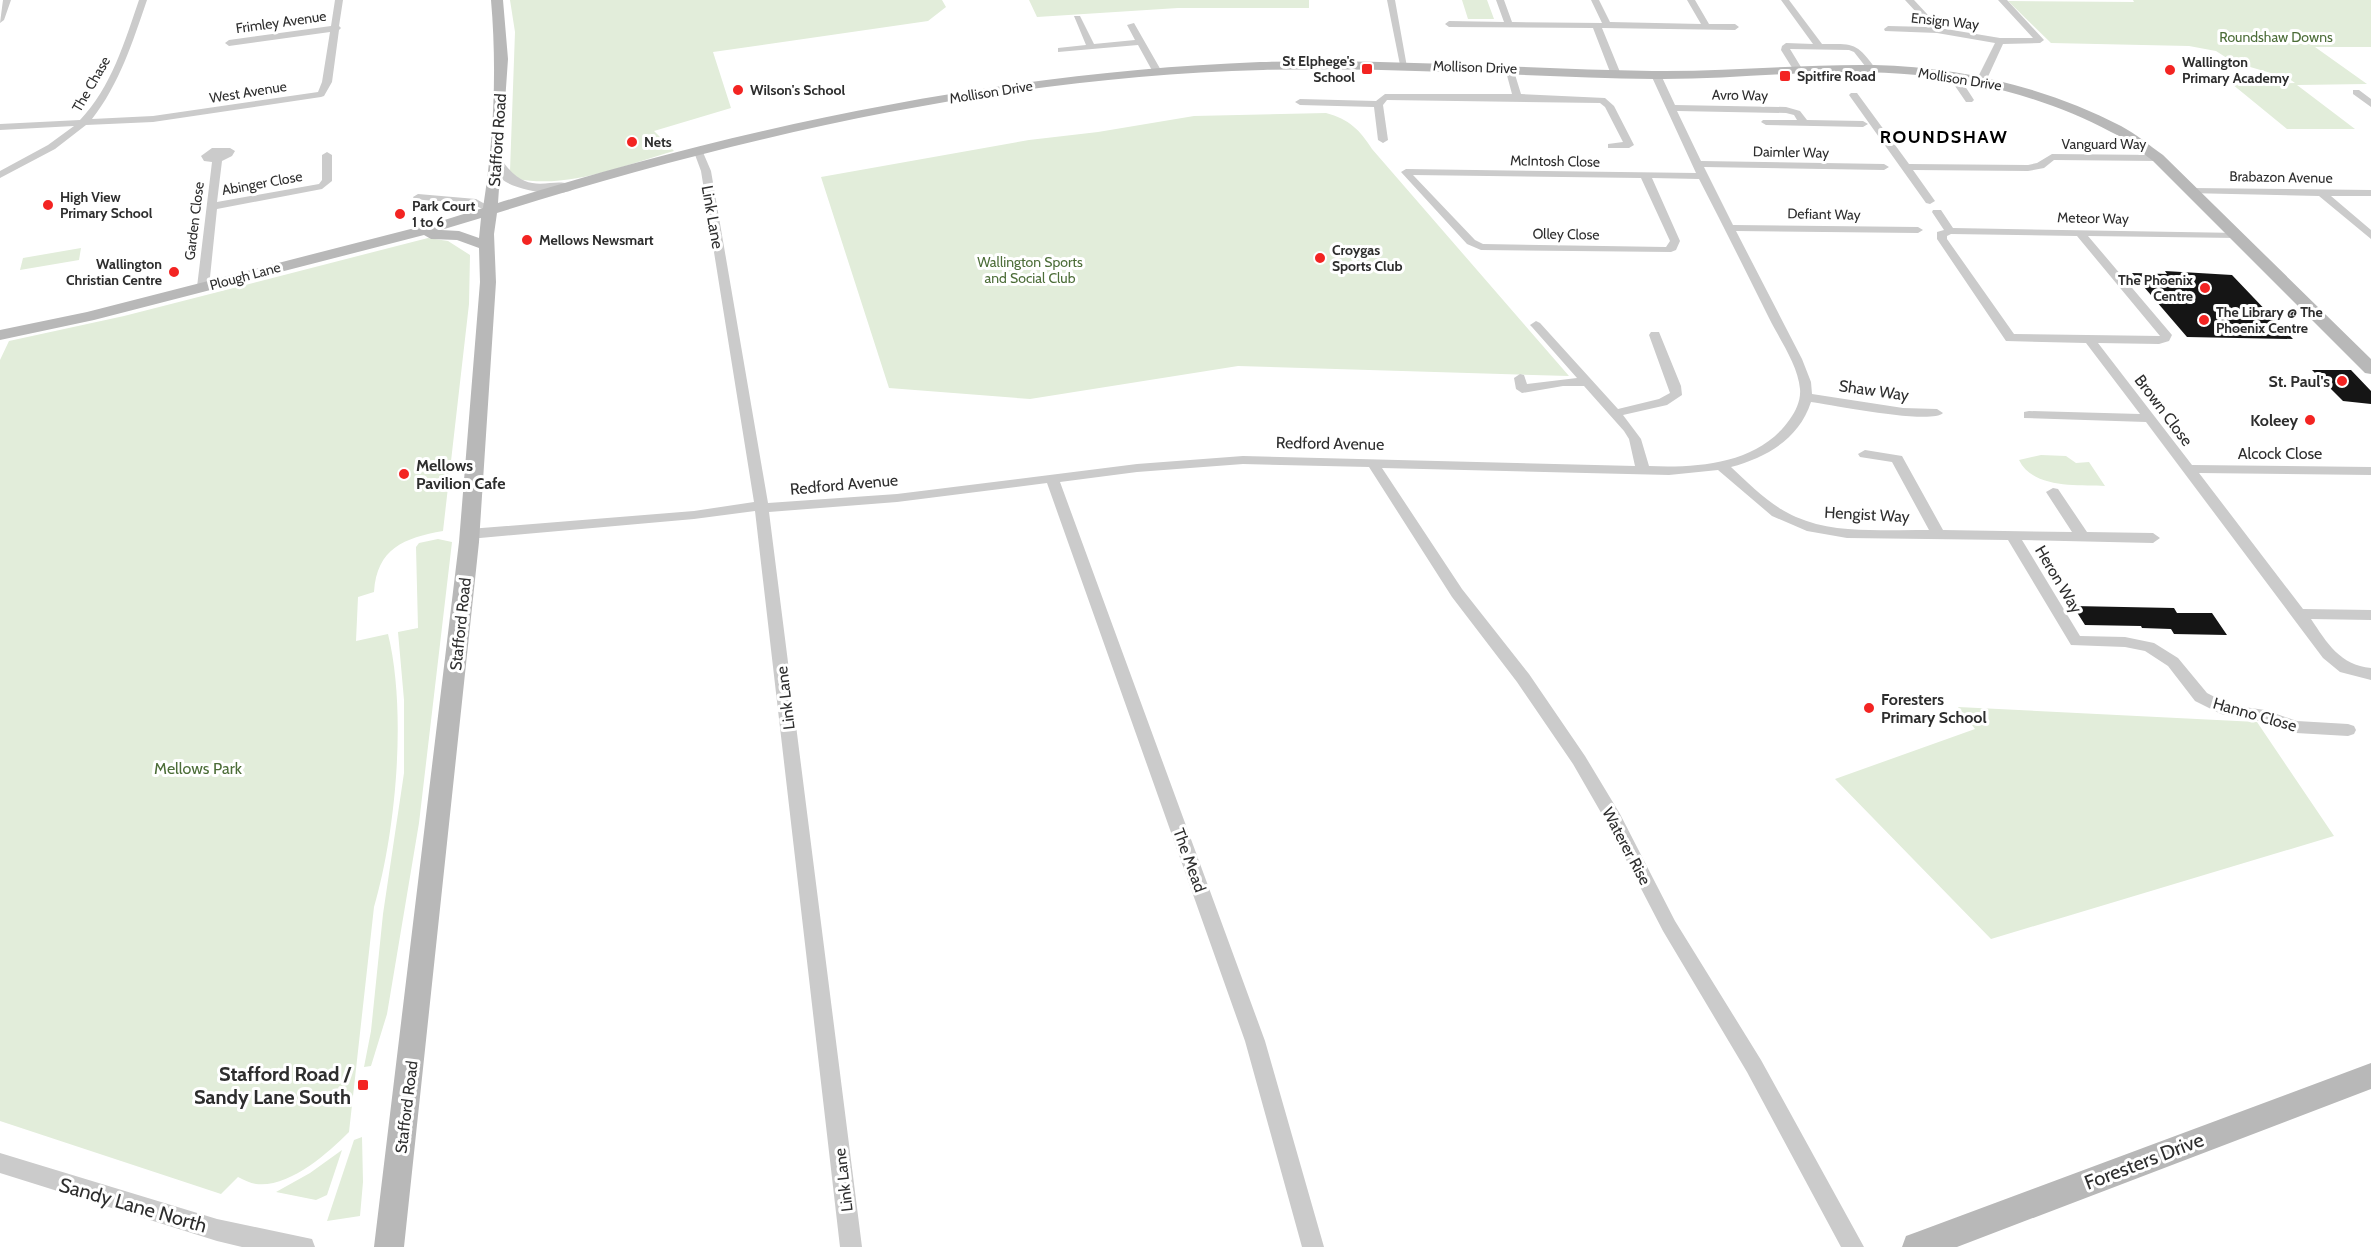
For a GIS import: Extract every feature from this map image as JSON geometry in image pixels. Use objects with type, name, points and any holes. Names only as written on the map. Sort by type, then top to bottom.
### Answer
[{"type":"main road","name":"Stafford Road","points":[[389,1247],[431,892],[469,534],[488,282],[486,234],[495,178],[502,59],[497,0]]},
{"type":"main road","name":"Mollison Drive","points":[[489,209],[767,133],[850,115],[1097,77],[1280,65],[1404,65],[1656,75],[1872,69],[1960,77],[2037,95],[2087,114],[2132,137],[2158,158],[2369,365]]},
{"type":"main road","name":"Plough Lane","points":[[0,335],[88,317],[449,224],[489,209]]},
{"type":"main road","points":[[406,234],[451,235],[487,246]]},
{"type":"main road","name":"Foresters Drive","points":[[1917,1247],[2371,1076]]},
{"type":"street","points":[[0,20],[7,0]]},
{"type":"street","name":"The Chase","points":[[0,175],[83,124],[111,80],[143,0]]},
{"type":"street","name":"West Avenue","points":[[83,124],[188,116],[321,94],[326,87],[337,28],[339,0]]},
{"type":"street","points":[[1391,0],[1404,65]]},
{"type":"street","points":[[1500,0],[1509,25]]},
{"type":"street","points":[[1595,0],[1603,26]]},
{"type":"street","points":[[1691,0],[1706,26]]},
{"type":"street","points":[[1785,0],[1818,45]]},
{"type":"street","points":[[1909,0],[1937,30]]},
{"type":"street","name":"Ensign Way","points":[[1888,29],[1937,30],[2000,41],[2040,40],[2002,0]]},
{"type":"street","points":[[1077,18],[1091,47]]},
{"type":"street","points":[[1449,24],[1735,27]]},
{"type":"street","points":[[1131,26],[1157,72]]},
{"type":"street","points":[[1603,26],[1597,30],[1616,72]]},
{"type":"street","name":"Frimley Avenue","points":[[229,43],[337,28]]},
{"type":"street","points":[[1981,81],[2000,41]]},
{"type":"street","points":[[1061,50],[1141,42]]},
{"type":"street","points":[[1799,72],[1785,47],[1818,45],[1854,48],[1872,69]]},
{"type":"street","points":[[1509,68],[1516,97]]},
{"type":"street","points":[[1656,75],[1697,164],[1803,375],[1806,397]]},
{"type":"street","points":[[1960,77],[1958,83],[1969,100]]},
{"type":"street","points":[[2356,92],[2371,104]]},
{"type":"street","points":[[1854,95],[1908,167],[1930,201]]},
{"type":"street","points":[[1383,140],[1378,104],[1380,98],[1390,96],[1516,97],[1602,100],[1609,106],[1629,145],[1611,146]]},
{"type":"street","points":[[1300,102],[1378,104]]},
{"type":"street","name":"Avro Way","points":[[1670,108],[1786,110],[1797,113],[1804,123]]},
{"type":"street","name":"Avro Way","points":[[1766,122],[1863,124]]},
{"type":"street","points":[[0,127],[83,124]]},
{"type":"street","name":"Link Lane","points":[[699,152],[706,171],[762,508],[851,1247]]},
{"type":"street","name":"Abinger Close","points":[[210,207],[322,186],[327,181],[327,155]]},
{"type":"street","name":"Vanguard Way","points":[[1908,167],[2028,168],[2040,166],[2052,157],[2158,158]]},
{"type":"street","name":"Garden Close","points":[[202,287],[217,159]]},
{"type":"street","points":[[496,160],[501,174],[515,182],[541,188],[570,188]]},
{"type":"street","name":"Daimler Way","points":[[1697,164],[1884,167]]},
{"type":"street","name":"McIntosh Close","points":[[1407,175],[1703,176]]},
{"type":"street","name":"Olley Close","points":[[1407,175],[1471,242],[1481,247],[1667,250],[1672,248],[1675,241],[1645,175]]},
{"type":"street","name":"Brabazon Avenue","points":[[2192,191],[2370,194]]},
{"type":"street","points":[[2322,193],[2371,236]]},
{"type":"street","points":[[418,197],[476,202],[489,209]]},
{"type":"street","points":[[1936,212],[1950,231],[1941,234],[1942,239],[2010,338],[2154,340],[2166,336],[2079,232]]},
{"type":"street","name":"Defiant Way","points":[[1730,228],[1917,230]]},
{"type":"street","name":"Meteor Way","points":[[1950,231],[2236,236]]},
{"type":"street","points":[[1536,325],[1615,413],[1635,439],[1643,470]]},
{"type":"street","points":[[1615,413],[1663,402],[1676,395],[1676,386],[1654,335]]},
{"type":"street","name":"Brown Close","points":[[2089,339],[2341,668],[2355,674],[2371,674]]},
{"type":"street","points":[[1520,378],[1522,389],[1563,382],[1586,382]]},
{"type":"street","name":"Redford Avenue","points":[[469,534],[670,518],[751,506],[762,508],[897,498],[1052,478],[1233,461],[1375,462],[1677,470],[1721,465],[1759,452],[1781,439],[1797,420],[1806,397]]},
{"type":"street","name":"Shaw Way","points":[[1806,397],[1903,412],[1936,413]]},
{"type":"street","points":[[2029,416],[2148,418]]},
{"type":"street","name":"Hengist Way","points":[[1865,454],[1897,459],[1938,534]]},
{"type":"street","name":"Waterer Rise","points":[[1375,462],[1381,477],[1457,593],[1524,678],[1579,760],[1614,819],[1669,926],[1754,1066],[1853,1247]]},
{"type":"street","name":"Hengist Way","points":[[1721,465],[1763,506],[1778,516],[1821,530],[2153,538]]},
{"type":"street","name":"Alcock Close","points":[[2188,469],[2371,471]]},
{"type":"street","name":"The Mead","points":[[1052,478],[1255,1041],[1313,1247]]},
{"type":"street","points":[[2053,492],[2082,536]]},
{"type":"street","name":"Heron Way","points":[[2012,536],[2076,641]]},
{"type":"street","points":[[2299,614],[2371,615]]},
{"type":"street","name":"Hanno Close","points":[[2076,641],[2125,642],[2149,647],[2173,662],[2201,697],[2227,710],[2265,716],[2296,728],[2348,730]]},
{"type":"street","name":"Sandy Lane North","points":[[0,1163],[217,1230],[269,1243],[304,1247]]},
{"type":"green space","points":[[510,0],[942,0],[946,7],[928,21],[713,52],[731,108],[654,131],[674,151],[597,174],[557,181],[537,181],[517,179],[510,171],[515,32]]},
{"type":"green space","points":[[1029,0],[1309,0],[1309,8],[1178,8],[1037,17]]},
{"type":"green space","points":[[1462,0],[1487,0],[1494,19],[1468,19]]},
{"type":"green space","name":"Roundshaw Downs","points":[[2133,0],[2371,0],[2371,47],[2315,47],[2367,84],[2297,85],[2355,129],[2287,129],[2232,84],[2295,83],[2288,78],[2233,62],[2216,51],[2189,46],[2051,43],[2008,1],[2134,2]]},
{"type":"green space","name":"Wallington Sports and Social Club","points":[[1326,113],[1341,118],[1363,136],[1569,376],[1238,366],[1030,399],[889,388],[821,177],[1029,140],[1098,132],[1194,116]]},
{"type":"green space","name":"Mellows Park","points":[[428,238],[448,241],[470,255],[469,304],[443,531],[416,537],[395,548],[381,565],[376,577],[374,592],[358,597],[356,641],[388,634],[394,665],[398,734],[393,808],[382,877],[374,907],[349,1132],[319,1159],[294,1175],[269,1184],[254,1184],[238,1177],[221,1194],[0,1121],[0,360],[9,341],[124,316]]},
{"type":"green space","points":[[81,248],[79,260],[20,270],[23,258]]},
{"type":"green space","points":[[2041,455],[2066,456],[2076,463],[2089,462],[2105,486],[2057,484],[2045,481],[2026,469],[2019,460]]},
{"type":"green space","points":[[438,539],[452,542],[419,823],[387,1014],[371,1066],[364,1067],[371,1031],[383,914],[404,773],[404,700],[398,632],[418,628],[416,547],[419,543]]},
{"type":"green space","name":"Foresters Primary School","points":[[1958,707],[2257,722],[2334,836],[1991,939],[1835,779],[1975,729]]},
{"type":"green space","points":[[362,1137],[363,1182],[360,1216],[327,1221],[354,1140]]},
{"type":"green space","points":[[342,1150],[327,1195],[316,1200],[276,1192],[310,1173]]},
{"type":"building","points":[[2165,271],[2232,275],[2293,339],[2187,337],[2132,273],[2167,274]]},
{"type":"building","name":"St. Paul's","points":[[2312,370],[2351,370],[2371,391],[2371,404],[2343,401]]},
{"type":"building","points":[[2073,606],[2174,608],[2177,613],[2212,613],[2227,635],[2174,634],[2171,629],[2142,628],[2141,626],[2085,625]]},
{"type":"place","name":"St Elphege's School","points":[[1367,69]]},
{"type":"place","name":"Wallington Primary Academy","points":[[2170,70]]},
{"type":"place","name":"Spitfire Road","points":[[1785,76]]},
{"type":"place","name":"Wilson's School","points":[[738,90]]},
{"type":"place","name":"Nets","points":[[632,142]]},
{"type":"place","name":"High View Primary School","points":[[48,205]]},
{"type":"place","name":"Park Court 1 to 6","points":[[400,214]]},
{"type":"place","name":"Mellows Newsmart","points":[[527,240]]},
{"type":"place","name":"Croygas Sports Club","points":[[1320,258]]},
{"type":"place","name":"Wallington Christian Centre","points":[[174,272]]},
{"type":"place","name":"The Phoenix Centre","points":[[2205,288]]},
{"type":"place","name":"The Library @ The Phoenix Centre","points":[[2204,320]]},
{"type":"place","name":"St. Paul's","points":[[2342,381]]},
{"type":"place","name":"Koleey","points":[[2310,420]]},
{"type":"place","name":"Mellows Pavilion Cafe","points":[[404,474]]},
{"type":"place","name":"Foresters Primary School","points":[[1869,708]]},
{"type":"place","name":"Stafford Road / Sandy Lane South","points":[[363,1085]]},
{"type":"district","name":"ROUNDSHAW","points":[[1944,137]]}]
